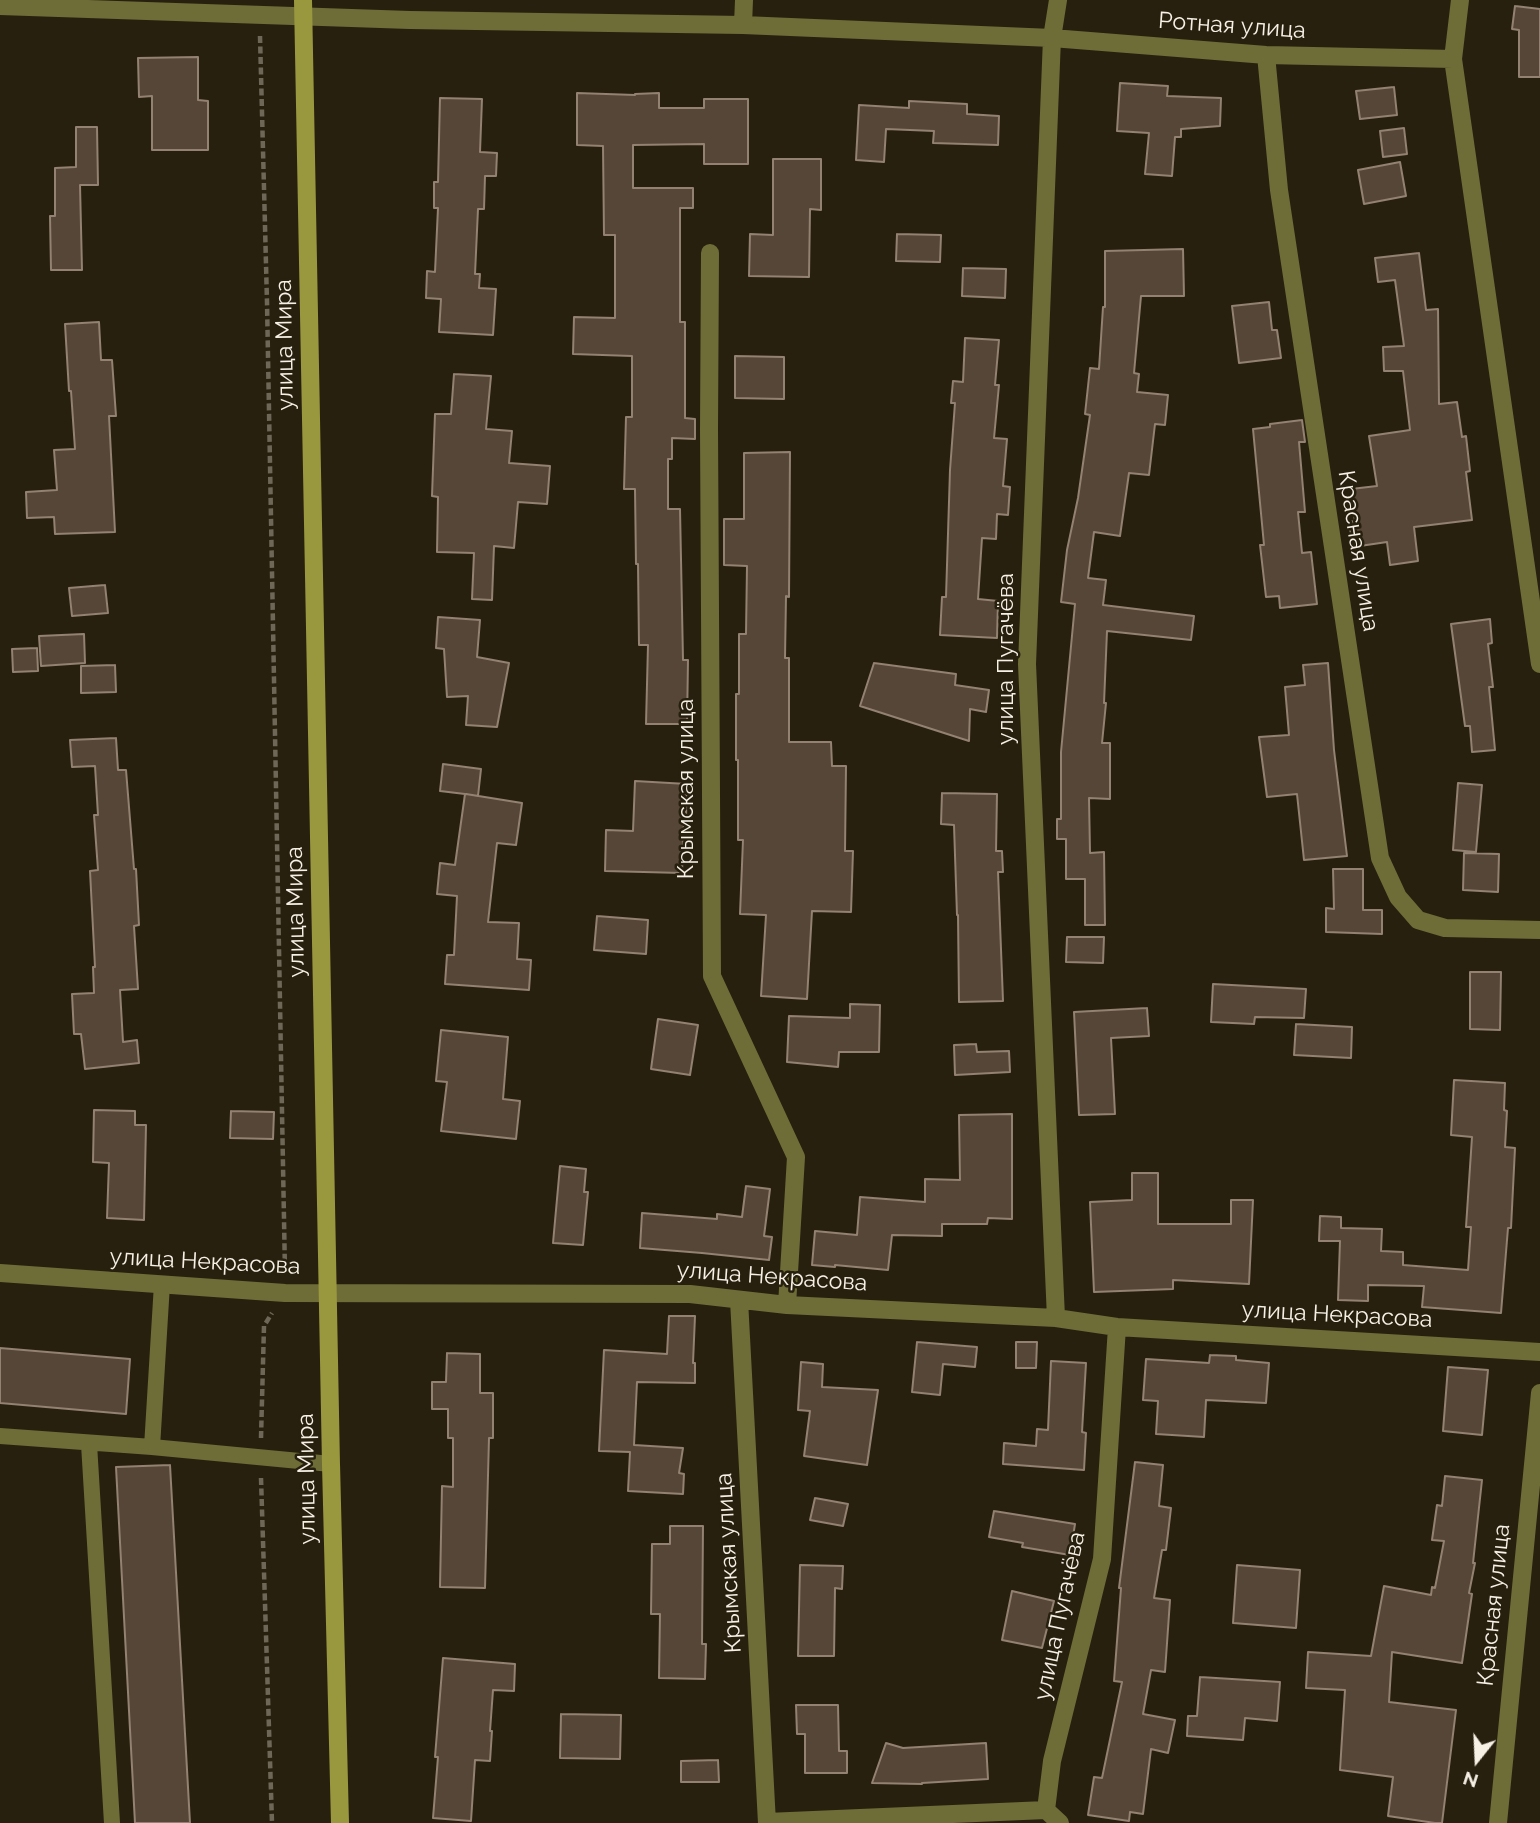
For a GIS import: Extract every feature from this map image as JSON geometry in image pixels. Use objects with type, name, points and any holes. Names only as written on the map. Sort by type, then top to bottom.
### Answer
[{"type":"street","points":[[743,25],[744,0]]},
{"type":"street","name":"улица Пугачёва","points":[[1056,1318],[1027,664],[1052,38],[1058,0]]},
{"type":"street","points":[[1460,0],[1453,59],[1540,664]]},
{"type":"street","name":"Ротная улица","points":[[0,6],[260,15],[303,8],[410,20],[743,25],[1052,38],[1266,55],[1453,59]]},
{"type":"street","name":"улица Мира","points":[[303,8],[340,1823]]},
{"type":"street","name":"Красная улица","points":[[1266,55],[1281,204],[1380,858],[1398,897],[1418,920],[1445,928],[1540,930]]},
{"type":"street","name":"Крымская улица","points":[[710,253],[712,976],[796,1157],[787,1305]]},
{"type":"street","name":"улица Некрасова","points":[[0,1273],[285,1293],[690,1294],[787,1305],[1056,1318],[1117,1327],[1540,1352]]},
{"type":"street","name":"Крымская улица","points":[[739,1300],[767,1823]]},
{"type":"street","name":"улица Пугачёва","points":[[1046,1810],[1052,1761],[1102,1559],[1117,1327]]},
{"type":"street","name":"Красная улица","points":[[1498,1823],[1540,1392]]},
{"type":"street","points":[[767,1823],[1046,1810],[1060,1823]]},
{"type":"lane","points":[[152,1447],[162,1284]]},
{"type":"lane","points":[[0,1436],[331,1464]]},
{"type":"lane","points":[[89,1444],[112,1823]]},
{"type":"path","points":[[260,15],[285,1293],[264,1326],[260,1457],[272,1823]]},
{"type":"building","points":[[1515,6],[1540,9],[1540,77],[1519,77],[1519,30],[1512,29]]},
{"type":"building","points":[[198,57],[198,100],[208,101],[208,150],[152,150],[152,96],[139,97],[138,58]]},
{"type":"building","points":[[1120,83],[1168,86],[1167,96],[1221,98],[1220,126],[1181,129],[1181,137],[1175,137],[1172,176],[1145,174],[1149,133],[1117,131]]},
{"type":"building","points":[[1394,87],[1397,115],[1360,119],[1356,91]]},
{"type":"building","points":[[577,93],[659,93],[659,108],[704,108],[704,99],[748,99],[748,164],[704,164],[704,144],[633,145],[633,188],[693,188],[693,208],[680,208],[680,322],[685,322],[685,418],[695,419],[695,439],[672,438],[672,459],[668,459],[668,509],[680,509],[683,660],[688,660],[687,724],[646,724],[648,645],[639,645],[635,489],[624,489],[626,417],[632,417],[632,356],[573,354],[574,317],[615,318],[615,235],[604,235],[603,146],[577,145]]},
{"type":"building","points":[[440,98],[482,99],[480,152],[497,153],[496,176],[485,176],[484,209],[478,209],[475,274],[480,274],[479,288],[496,289],[493,335],[439,332],[441,299],[426,298],[427,271],[435,272],[438,208],[434,208],[434,182],[438,182]]},
{"type":"building","points":[[909,101],[967,104],[967,114],[999,116],[998,145],[933,143],[934,131],[886,129],[884,162],[856,160],[859,105],[909,108]]},
{"type":"building","points":[[76,127],[97,127],[98,185],[80,185],[82,270],[51,270],[50,216],[55,216],[55,168],[76,167]]},
{"type":"building","points":[[1404,128],[1407,154],[1383,157],[1380,131]]},
{"type":"building","points":[[773,159],[821,159],[821,210],[810,209],[809,277],[749,276],[750,234],[773,235]]},
{"type":"building","points":[[1400,162],[1406,196],[1364,204],[1358,170]]},
{"type":"building","points":[[897,234],[941,235],[940,262],[896,261]]},
{"type":"building","points":[[1183,249],[1184,296],[1141,296],[1134,373],[1139,374],[1137,392],[1168,395],[1165,425],[1155,424],[1149,475],[1129,473],[1120,536],[1094,532],[1088,578],[1106,580],[1103,605],[1194,616],[1191,640],[1107,631],[1106,703],[1102,743],[1110,743],[1110,799],[1089,798],[1090,853],[1104,852],[1105,925],[1085,925],[1085,879],[1066,879],[1066,839],[1057,839],[1057,819],[1061,819],[1061,752],[1075,604],[1061,602],[1090,415],[1085,414],[1090,368],[1099,369],[1105,307],[1105,251]]},
{"type":"building","points":[[1419,253],[1426,310],[1438,309],[1439,404],[1457,402],[1462,437],[1466,436],[1470,471],[1466,472],[1472,520],[1414,527],[1418,561],[1390,565],[1387,542],[1353,547],[1349,522],[1355,521],[1351,489],[1377,486],[1369,436],[1410,430],[1403,371],[1384,371],[1383,347],[1404,346],[1395,280],[1378,282],[1375,258]]},
{"type":"building","points":[[963,268],[1006,269],[1005,298],[962,296]]},
{"type":"building","points":[[1269,302],[1272,330],[1277,330],[1281,358],[1239,363],[1232,306]]},
{"type":"building","points":[[99,322],[101,360],[112,360],[116,416],[109,416],[115,532],[55,534],[54,517],[27,518],[26,492],[57,490],[54,450],[75,449],[65,324]]},
{"type":"building","points":[[965,338],[999,340],[995,385],[999,385],[994,438],[1007,439],[1003,486],[1010,487],[1008,515],[997,514],[996,539],[982,538],[978,599],[998,601],[997,638],[940,635],[942,597],[946,597],[955,403],[951,403],[953,381],[963,382]]},
{"type":"building","points":[[735,356],[784,357],[784,399],[735,398]]},
{"type":"building","points":[[454,374],[491,376],[486,429],[512,431],[509,463],[550,466],[547,504],[518,502],[514,548],[494,546],[492,600],[472,599],[474,553],[437,552],[438,497],[432,496],[435,414],[451,414]]},
{"type":"building","points":[[1302,420],[1305,442],[1299,442],[1305,512],[1298,512],[1302,553],[1311,552],[1317,604],[1280,608],[1279,596],[1266,597],[1253,429]]},
{"type":"building","points":[[790,452],[789,597],[786,596],[785,658],[789,658],[789,742],[831,742],[832,766],[846,766],[845,851],[853,851],[851,912],[812,911],[807,999],[761,996],[766,915],[740,914],[743,840],[738,840],[736,694],[739,694],[739,634],[746,634],[747,566],[724,565],[724,519],[744,519],[744,453]]},
{"type":"building","points":[[105,585],[108,613],[72,616],[69,588]]},
{"type":"building","points":[[438,617],[480,620],[477,657],[509,663],[497,727],[466,725],[468,696],[447,697],[444,649],[436,648]]},
{"type":"building","points":[[1490,619],[1492,643],[1488,644],[1493,687],[1489,687],[1495,750],[1472,752],[1470,726],[1465,726],[1451,624]]},
{"type":"building","points":[[84,634],[85,663],[41,666],[39,636]]},
{"type":"building","points":[[37,648],[38,671],[13,672],[12,649]]},
{"type":"building","points":[[874,663],[956,674],[955,685],[989,690],[986,712],[970,709],[969,741],[860,706]]},
{"type":"building","points":[[1328,663],[1334,750],[1347,856],[1304,860],[1297,794],[1267,797],[1259,737],[1289,735],[1285,687],[1305,685],[1303,665]]},
{"type":"building","points":[[115,665],[116,692],[81,693],[81,666]]},
{"type":"building","points":[[116,738],[118,770],[126,770],[139,925],[134,926],[138,989],[120,990],[123,1042],[137,1040],[139,1063],[85,1069],[81,1034],[74,1034],[72,994],[94,993],[90,871],[98,870],[94,815],[98,815],[95,766],[72,767],[70,740]]},
{"type":"building","points":[[443,764],[481,769],[478,796],[522,803],[516,845],[497,843],[488,922],[519,923],[517,959],[531,960],[529,990],[445,984],[447,955],[454,955],[457,896],[437,894],[440,863],[455,865],[465,794],[440,791]]},
{"type":"building","points":[[635,781],[687,784],[682,873],[605,871],[606,830],[633,831]]},
{"type":"building","points":[[1458,783],[1482,785],[1476,852],[1453,850]]},
{"type":"building","points":[[942,793],[997,794],[996,851],[1002,851],[1003,872],[998,872],[1003,1001],[959,1002],[954,825],[941,824]]},
{"type":"building","points":[[1464,853],[1499,854],[1498,892],[1463,890]]},
{"type":"building","points":[[1333,869],[1363,869],[1363,910],[1382,910],[1382,934],[1326,932],[1326,908],[1334,909]]},
{"type":"building","points":[[597,916],[648,920],[646,954],[594,950]]},
{"type":"building","points":[[1067,937],[1104,937],[1103,963],[1066,962]]},
{"type":"building","points":[[1470,972],[1501,972],[1500,1030],[1470,1029]]},
{"type":"building","points":[[1213,984],[1306,989],[1304,1018],[1255,1017],[1254,1024],[1211,1022]]},
{"type":"building","points":[[850,1004],[880,1005],[879,1052],[839,1052],[838,1067],[787,1062],[789,1016],[850,1018]]},
{"type":"building","points":[[1147,1008],[1149,1036],[1111,1038],[1115,1114],[1079,1115],[1074,1012]]},
{"type":"building","points":[[658,1019],[698,1025],[690,1075],[651,1069]]},
{"type":"building","points":[[1296,1024],[1352,1027],[1351,1058],[1294,1055]]},
{"type":"building","points":[[441,1030],[508,1037],[503,1099],[520,1101],[516,1139],[441,1131],[447,1082],[436,1081]]},
{"type":"building","points":[[976,1044],[977,1052],[1009,1051],[1010,1072],[955,1075],[954,1045]]},
{"type":"building","points":[[1454,1080],[1505,1083],[1505,1147],[1515,1148],[1511,1228],[1508,1228],[1501,1313],[1422,1307],[1424,1286],[1368,1285],[1368,1301],[1338,1300],[1340,1241],[1319,1241],[1320,1216],[1341,1217],[1341,1228],[1382,1229],[1381,1251],[1403,1252],[1403,1265],[1468,1270],[1471,1227],[1466,1227],[1472,1137],[1451,1135]]},
{"type":"building","points":[[94,1110],[135,1111],[135,1125],[146,1125],[144,1220],[107,1218],[109,1163],[93,1162]]},
{"type":"building","points":[[231,1111],[274,1112],[273,1139],[230,1138]]},
{"type":"building","points":[[1012,1114],[1012,1219],[988,1218],[987,1224],[942,1224],[942,1236],[892,1235],[888,1270],[812,1265],[815,1231],[857,1235],[860,1197],[925,1202],[925,1179],[960,1180],[959,1115]]},
{"type":"building","points":[[560,1166],[586,1169],[584,1192],[588,1192],[583,1245],[553,1243]]},
{"type":"building","points":[[1132,1173],[1158,1173],[1158,1224],[1231,1224],[1231,1200],[1253,1200],[1249,1284],[1173,1280],[1173,1289],[1094,1292],[1090,1202],[1132,1200]]},
{"type":"building","points":[[746,1186],[770,1189],[764,1236],[772,1237],[769,1260],[640,1248],[642,1213],[717,1219],[717,1214],[742,1217]]},
{"type":"building","points":[[669,1316],[695,1316],[695,1383],[637,1382],[634,1445],[683,1448],[679,1473],[684,1474],[683,1494],[628,1491],[630,1452],[599,1451],[604,1350],[667,1354]]},
{"type":"building","points":[[917,1342],[977,1347],[975,1367],[943,1364],[940,1395],[912,1392]]},
{"type":"building","points":[[1016,1342],[1037,1342],[1036,1368],[1016,1368]]},
{"type":"building","points":[[0,1348],[130,1359],[126,1414],[0,1403]]},
{"type":"building","points":[[447,1353],[480,1354],[480,1393],[493,1393],[493,1438],[489,1438],[485,1588],[440,1587],[442,1486],[453,1487],[453,1438],[448,1438],[448,1409],[432,1409],[432,1382],[446,1382]]},
{"type":"building","points":[[1210,1355],[1236,1356],[1236,1360],[1269,1363],[1266,1403],[1206,1400],[1204,1437],[1156,1434],[1158,1401],[1143,1400],[1146,1359],[1209,1363]]},
{"type":"building","points":[[1051,1361],[1086,1363],[1082,1432],[1086,1433],[1084,1470],[1003,1464],[1004,1443],[1036,1446],[1037,1429],[1048,1430]]},
{"type":"building","points":[[801,1362],[823,1364],[822,1387],[878,1390],[867,1465],[804,1456],[810,1411],[798,1410]]},
{"type":"building","points":[[1448,1367],[1488,1370],[1482,1435],[1443,1431]]},
{"type":"building","points":[[1135,1462],[1163,1465],[1159,1506],[1171,1508],[1166,1550],[1162,1550],[1154,1598],[1170,1600],[1165,1672],[1151,1670],[1143,1714],[1175,1720],[1168,1753],[1151,1749],[1143,1814],[1130,1812],[1129,1821],[1088,1815],[1094,1777],[1102,1778],[1122,1682],[1114,1681],[1119,1588]]},
{"type":"building","points":[[170,1465],[190,1823],[135,1823],[116,1467]]},
{"type":"building","points":[[1445,1476],[1482,1480],[1475,1563],[1469,1593],[1472,1594],[1462,1663],[1392,1652],[1389,1702],[1456,1710],[1442,1823],[1435,1823],[1388,1816],[1393,1777],[1340,1770],[1345,1690],[1306,1688],[1308,1652],[1371,1656],[1384,1586],[1431,1595],[1432,1587],[1435,1588],[1444,1541],[1432,1540],[1437,1505],[1442,1506]]},
{"type":"building","points":[[815,1498],[848,1504],[843,1526],[810,1520]]},
{"type":"building","points":[[994,1511],[1075,1524],[1070,1555],[1022,1547],[1023,1543],[989,1537]]},
{"type":"building","points":[[670,1526],[703,1526],[702,1644],[706,1644],[705,1679],[659,1678],[660,1614],[651,1614],[652,1544],[670,1544]]},
{"type":"building","points":[[800,1565],[843,1566],[842,1589],[835,1588],[834,1656],[798,1656]]},
{"type":"building","points":[[1237,1565],[1300,1570],[1296,1628],[1233,1623]]},
{"type":"building","points":[[1012,1591],[1054,1601],[1042,1648],[1002,1640]]},
{"type":"building","points":[[443,1658],[515,1664],[514,1691],[493,1690],[490,1761],[475,1760],[471,1821],[433,1818]]},
{"type":"building","points":[[1200,1677],[1280,1682],[1277,1721],[1245,1718],[1243,1740],[1187,1736],[1188,1716],[1197,1716]]},
{"type":"building","points":[[796,1705],[838,1705],[839,1751],[847,1751],[847,1773],[805,1773],[805,1734],[797,1734]]},
{"type":"building","points":[[561,1714],[621,1715],[620,1759],[560,1758]]},
{"type":"building","points":[[886,1743],[903,1748],[986,1743],[988,1779],[922,1784],[872,1783]]},
{"type":"building","points":[[718,1760],[719,1782],[681,1782],[681,1761]]}]
